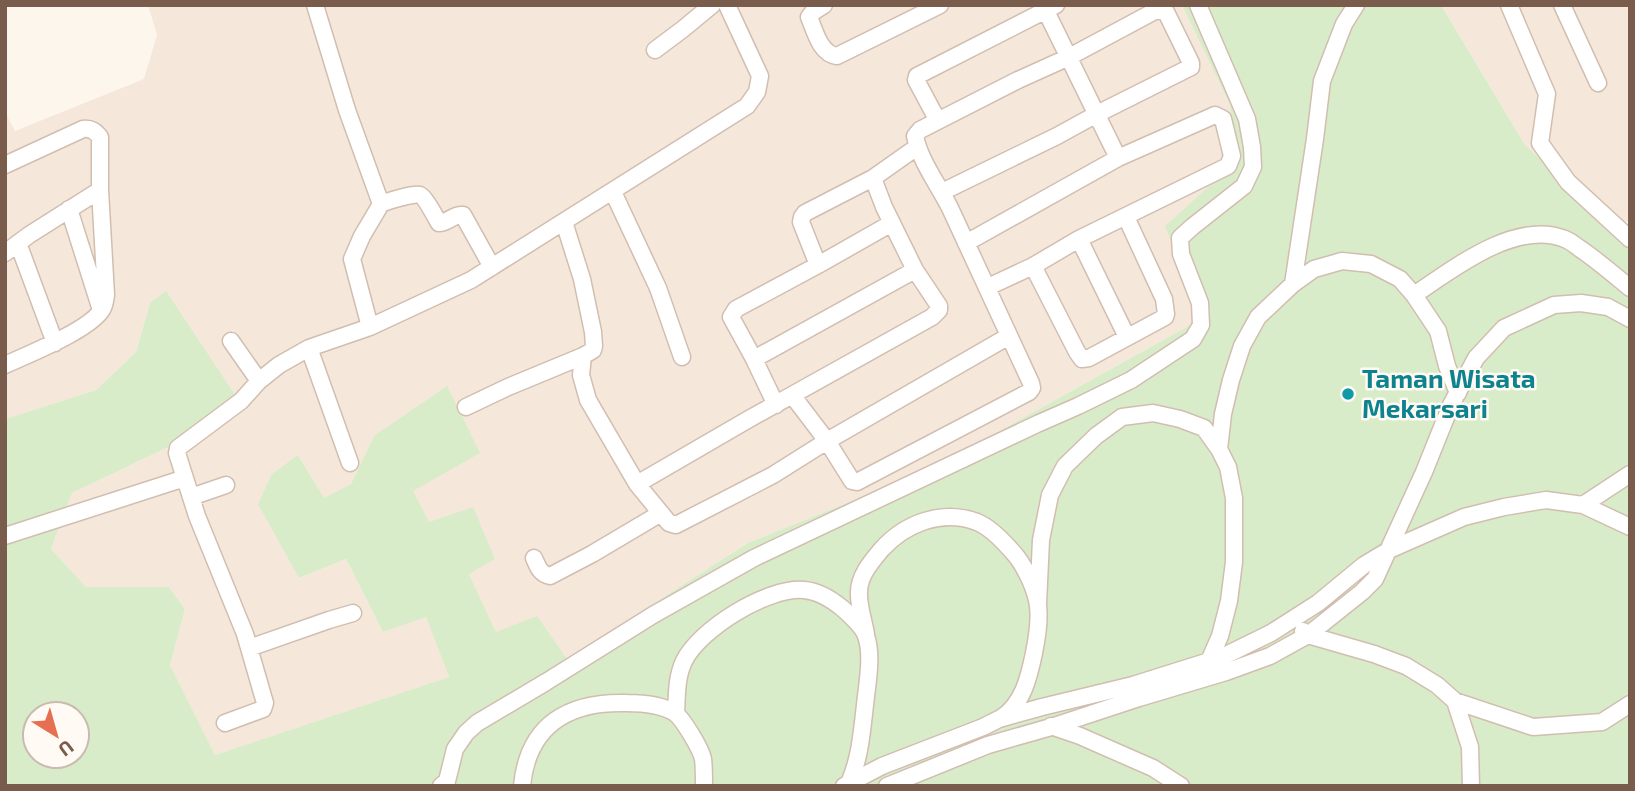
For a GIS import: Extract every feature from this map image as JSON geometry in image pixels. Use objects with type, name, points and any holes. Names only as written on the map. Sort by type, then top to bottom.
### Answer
[{"type":"street","points":[[315,5],[347,110],[381,204]]},
{"type":"street","points":[[655,50],[712,5]]},
{"type":"street","points":[[225,723],[265,706],[245,634],[184,478],[178,448],[240,401],[258,381],[279,365],[309,348],[370,327],[471,280],[747,106],[757,92],[760,76],[727,5]]},
{"type":"street","points":[[824,5],[809,17],[824,51],[837,56],[940,5]]},
{"type":"street","points":[[441,786],[447,781],[455,749],[477,723],[653,615],[754,558],[1120,385],[1193,339],[1201,325],[1200,303],[1181,254],[1180,238],[1244,186],[1253,167],[1247,119],[1198,5]]},
{"type":"street","points":[[1293,284],[1322,81],[1344,24],[1356,5]]},
{"type":"street","points":[[1509,5],[1547,94],[1540,143],[1567,182],[1630,239]]},
{"type":"street","points":[[1562,5],[1598,83]]},
{"type":"street","points":[[938,121],[916,80],[918,76],[1048,7],[1118,158]]},
{"type":"street","points":[[792,395],[827,441],[852,481],[857,482],[1029,392],[1031,383],[988,286],[917,147],[915,136],[920,130],[1159,10],[1166,12],[1191,67],[942,192]]},
{"type":"street","points":[[966,243],[1118,158],[1215,114],[1223,119],[1232,156],[1228,166],[1079,239],[1033,266],[988,286]]},
{"type":"street","points":[[5,165],[83,129],[90,129],[100,137],[106,295],[102,311],[92,320],[55,343],[5,365]]},
{"type":"street","points":[[818,265],[801,222],[805,213],[873,178],[917,147]]},
{"type":"street","points":[[637,484],[936,313],[939,306],[915,270],[873,178]]},
{"type":"street","points":[[55,343],[11,248],[100,190]]},
{"type":"street","points":[[612,192],[658,288],[682,357]]},
{"type":"street","points":[[370,327],[352,259],[381,204],[396,198],[417,195],[422,197],[439,223],[463,215],[492,267]]},
{"type":"street","points":[[69,209],[102,311]]},
{"type":"street","points":[[1033,266],[1077,352],[1082,359],[1089,358],[1165,317],[1166,314],[1164,299],[1126,217]]},
{"type":"street","points":[[466,407],[583,356],[594,346],[582,279],[564,222]]},
{"type":"street","points":[[776,405],[732,317],[733,312],[892,223]]},
{"type":"street","points":[[1415,295],[1489,247],[1509,239],[1543,234],[1566,239],[1630,288]]},
{"type":"street","points":[[1079,239],[1128,337]]},
{"type":"street","points":[[1219,449],[1231,380],[1242,346],[1258,317],[1293,284],[1314,269],[1342,261],[1371,264],[1399,279],[1415,295],[1438,331],[1447,366],[1458,393]]},
{"type":"street","points":[[754,359],[915,270]]},
{"type":"street","points":[[887,786],[988,744],[1051,727],[1237,668],[1270,656],[1308,635],[1375,579],[1458,393],[1476,358],[1504,328],[1554,305],[1581,303],[1608,307],[1630,320]]},
{"type":"street","points":[[583,356],[581,375],[588,400],[637,484],[671,524],[678,524],[773,475],[1009,336]]},
{"type":"street","points":[[231,341],[258,381]]},
{"type":"street","points":[[309,348],[350,463]]},
{"type":"street","points":[[847,784],[882,766],[984,727],[1012,711],[1028,681],[1037,637],[1041,540],[1050,495],[1065,466],[1096,436],[1122,417],[1153,413],[1204,428],[1228,467],[1234,498],[1234,562],[1220,636],[1209,661]]},
{"type":"street","points":[[1583,505],[1630,474]]},
{"type":"street","points":[[5,536],[184,478]]},
{"type":"street","points":[[191,497],[226,485]]},
{"type":"street","points":[[999,719],[1133,685],[1222,657],[1271,633],[1318,603],[1364,565],[1389,550],[1464,517],[1546,500],[1583,505],[1630,527]]},
{"type":"street","points":[[534,558],[540,572],[550,576],[661,513]]},
{"type":"street","points":[[847,784],[856,767],[870,664],[859,592],[863,576],[873,559],[891,539],[907,528],[947,516],[979,523],[1005,542],[1026,569],[1038,604]]},
{"type":"street","points":[[676,714],[678,675],[695,644],[736,611],[772,595],[792,590],[807,590],[830,598],[847,612],[866,634]]},
{"type":"street","points":[[249,648],[353,613]]},
{"type":"street","points":[[1289,621],[1308,635],[1406,666],[1437,685],[1455,701],[1533,727],[1602,722],[1630,704]]},
{"type":"street","points":[[1455,701],[1469,747],[1471,786]]},
{"type":"street","points":[[522,786],[531,748],[542,731],[568,712],[604,702],[648,704],[676,714],[703,756],[704,786]]},
{"type":"street","points":[[1042,707],[1051,727],[1080,736],[1153,768],[1181,786]]},
{"type":"shaded area","points":[[148,5],[1182,5],[1230,105],[1235,163],[1201,319],[931,469],[748,543],[567,659],[496,632],[469,574],[473,508],[429,523],[412,491],[374,436],[351,484],[324,499],[299,456],[299,578],[346,559],[383,632],[426,616],[449,677],[215,755],[170,665],[185,609],[169,587],[86,587],[51,549],[72,493],[227,419],[150,303],[136,352],[96,390],[5,419],[5,112],[15,131],[144,79],[157,35]]},
{"type":"shaded area","points":[[1441,5],[1630,5],[1630,220],[1617,227],[1525,145]]},
{"type":"green space","name":"Taman Wisata Mekarsari","points":[[1182,5],[1441,5],[1525,145],[1630,239],[1630,786],[5,786],[5,419],[96,390],[136,352],[150,303],[166,291],[239,401],[227,419],[72,493],[51,549],[86,587],[169,587],[185,609],[170,665],[215,755],[449,677],[426,617],[383,632],[346,559],[299,578],[258,504],[272,474],[298,455],[324,498],[351,484],[374,436],[447,386],[480,453],[413,491],[429,522],[473,507],[495,559],[469,574],[496,632],[537,616],[567,659],[748,543],[931,469],[1201,319],[1165,226],[1235,163],[1230,105]]},
{"type":"place","name":"Taman Wisata Mekarsari","points":[[1348,394]]}]
